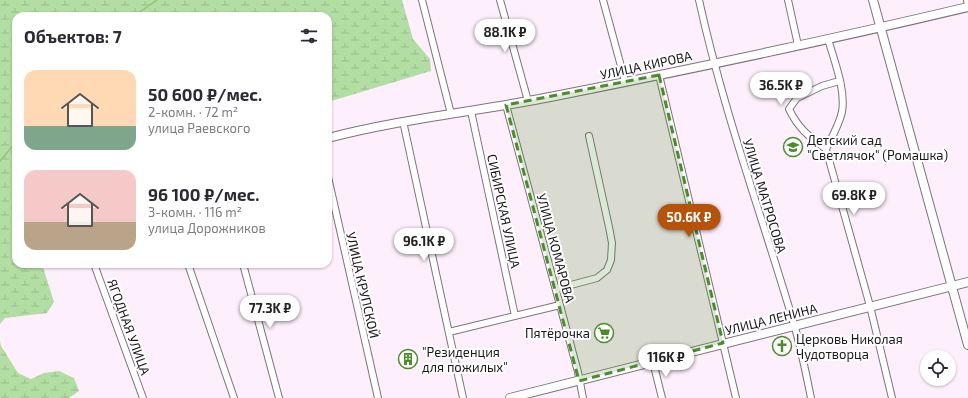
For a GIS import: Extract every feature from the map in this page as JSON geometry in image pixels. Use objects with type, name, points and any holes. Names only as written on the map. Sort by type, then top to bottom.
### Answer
[{"type":"street","points":[[422,0],[451,114]]},
{"type":"street","points":[[500,0],[528,101]]},
{"type":"street","points":[[603,0],[625,81]]},
{"type":"street","name":"УЛИЦА МАТРОСОВА","points":[[700,0],[714,63],[740,154],[794,325],[812,398]]},
{"type":"street","points":[[788,0],[798,45]]},
{"type":"street","points":[[873,0],[968,345]]},
{"type":"street","points":[[967,0],[968,4]]},
{"type":"street","name":"УЛИЦА КИРОВА","points":[[332,137],[402,121],[506,105],[659,75],[880,28],[968,7]]},
{"type":"street","points":[[826,149],[838,126],[843,102],[828,39]]},
{"type":"street","points":[[659,75],[736,398]]},
{"type":"street","points":[[839,81],[822,86],[797,98],[789,109],[796,122],[809,137],[826,149],[870,306],[892,398]]},
{"type":"street","name":"УЛИЦА КОМАРОВА","points":[[506,105],[556,289],[583,398]]},
{"type":"street","name":"СИБИРСКАЯ УЛИЦА","points":[[471,110],[515,316]]},
{"type":"street","points":[[402,121],[463,398]]},
{"type":"street","points":[[556,289],[603,275],[611,260],[611,235],[589,136]]},
{"type":"street","name":"УЛИЦА КРУПСКОЙ","points":[[332,195],[378,398]]},
{"type":"street","name":"ЯГОДНАЯ УЛИЦА","points":[[95,268],[143,398]]},
{"type":"street","points":[[189,268],[234,398]]},
{"type":"street","points":[[244,268],[279,398]]},
{"type":"street","name":"УЛИЦА ЛЕНИНА","points":[[510,398],[968,282]]},
{"type":"street","points":[[449,332],[560,306]]},
{"type":"street","points":[[653,362],[662,398]]},
{"type":"highlighted area","points":[[659,75],[723,343],[579,381],[506,105]]},
{"type":"green space","points":[[0,0],[402,0],[413,39],[430,59],[431,71],[332,101],[332,12],[12,12],[12,268],[43,268],[54,302],[47,313],[5,318],[0,324]]},
{"type":"green space","points":[[0,341],[1,346],[18,373],[31,379],[44,373],[59,371],[74,378],[79,391],[69,398],[0,398]]},
{"type":"waterway","points":[[140,12],[157,0]]},
{"type":"waterway","points":[[0,161],[12,147]]},
{"type":"place","name":"Детский сад \"Светлячок\" (Ромашка)","points":[[793,147]]},
{"type":"place","name":"Пятёрочка","points":[[604,333]]},
{"type":"place","name":"Церковь Николая Чудотворца","points":[[782,346]]},
{"type":"place","name":"\"Резиденция для пожилых\"","points":[[408,359]]}]
